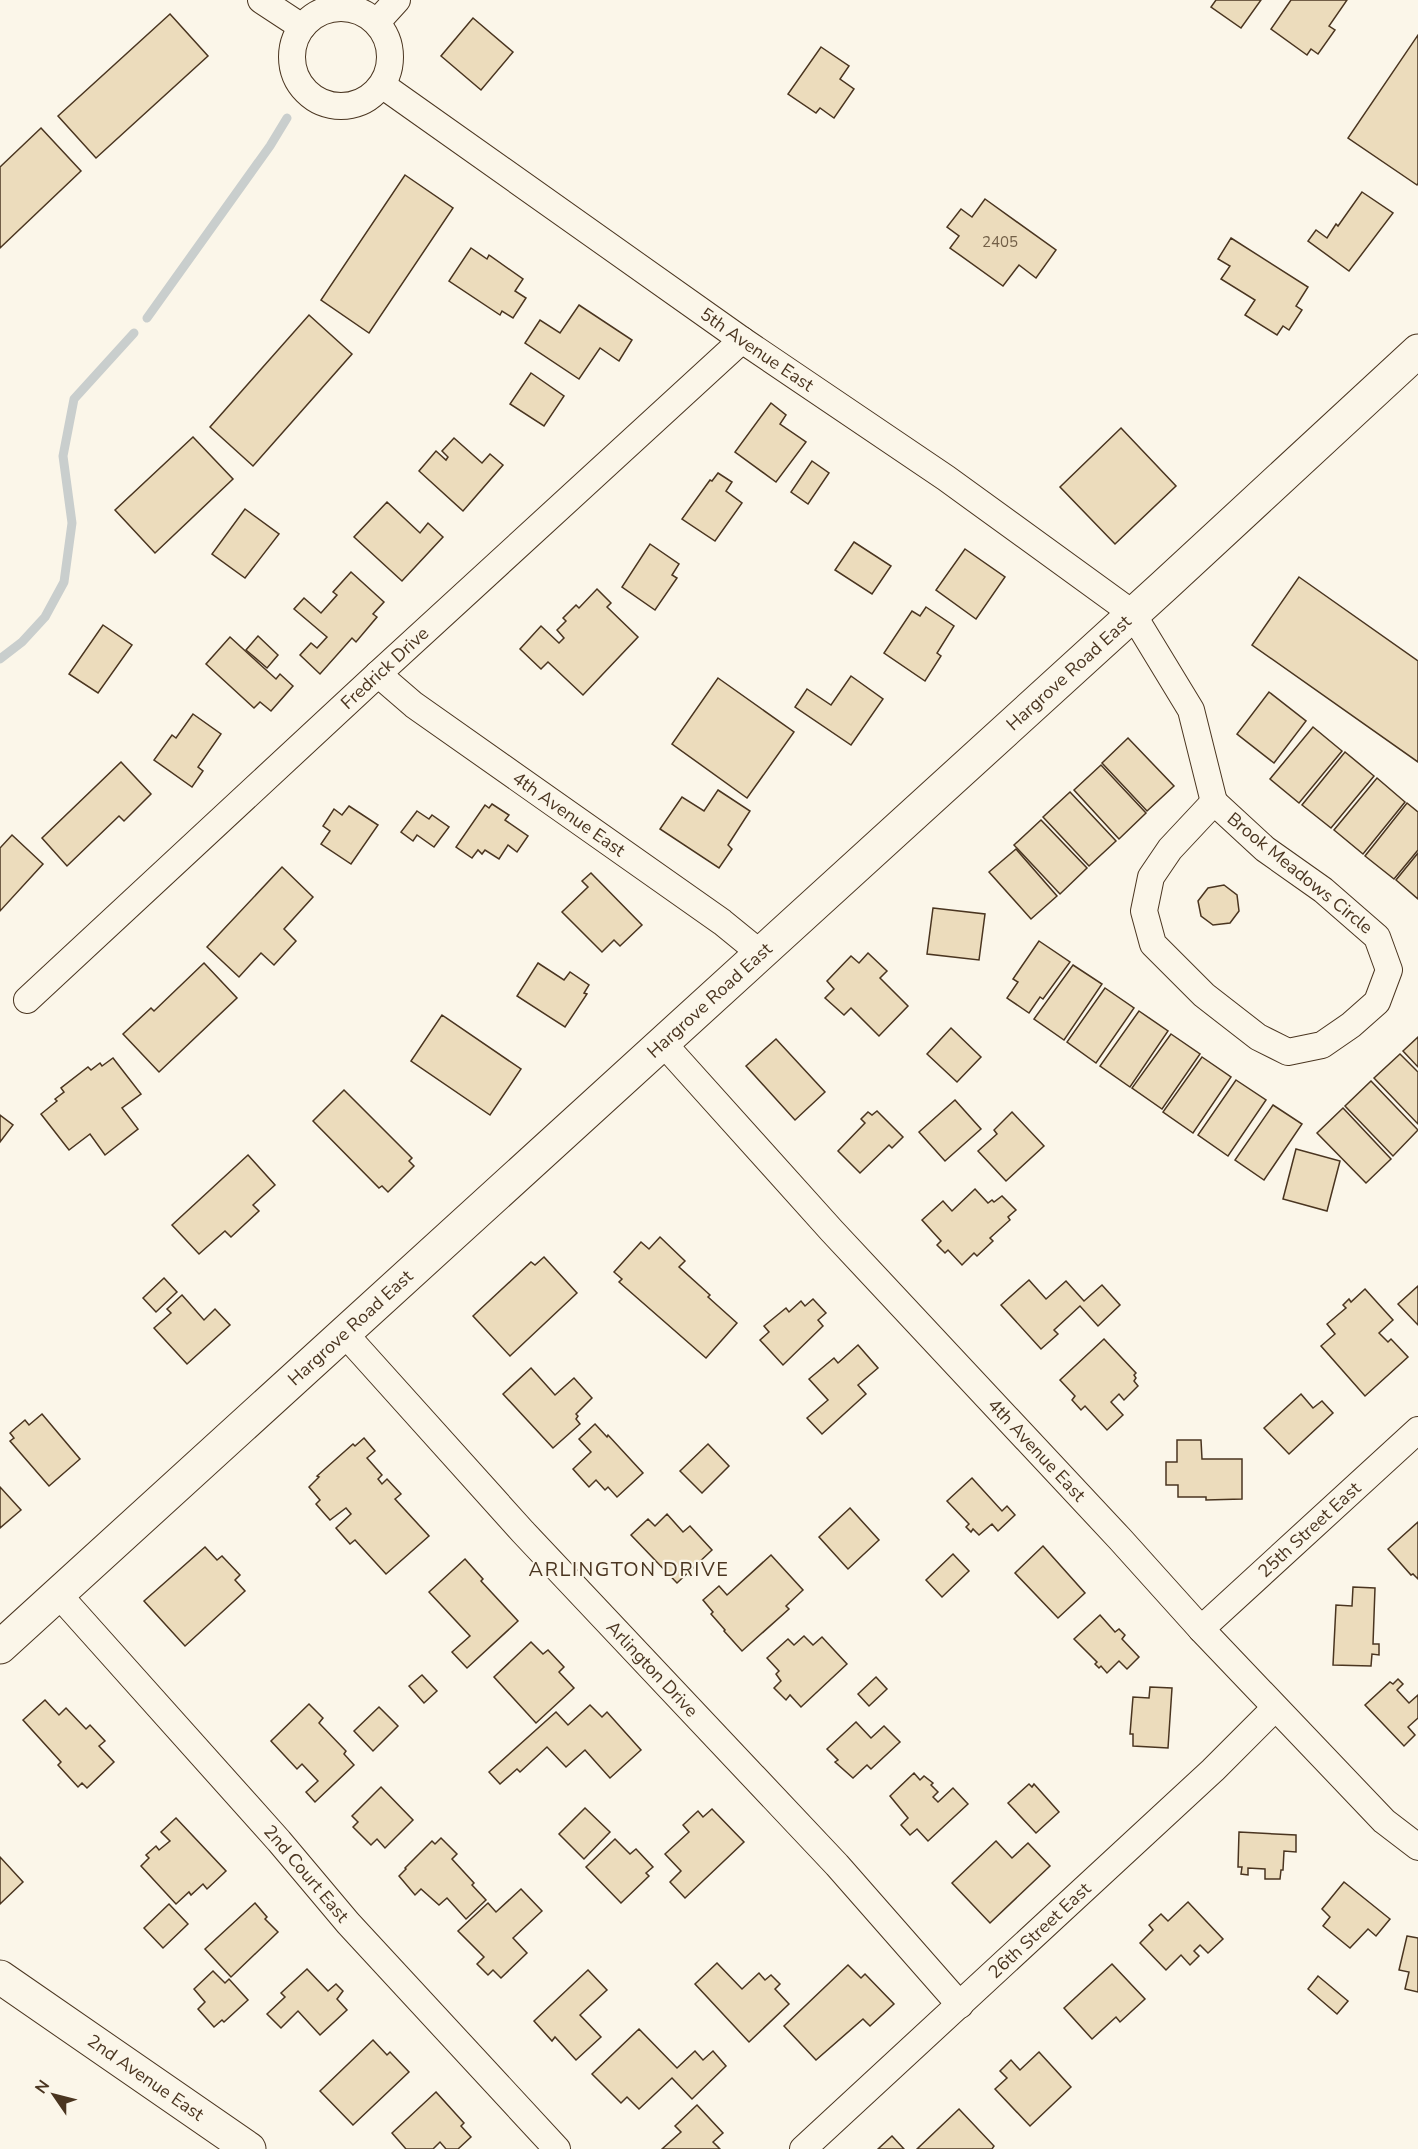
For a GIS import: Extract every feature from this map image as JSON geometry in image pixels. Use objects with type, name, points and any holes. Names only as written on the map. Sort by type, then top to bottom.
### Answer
[{"type":"main road","name":"Hargrove Road East","points":[[0,1647],[42,1606],[58,1594],[1418,351]]},
{"type":"main road","name":"2nd Avenue East","points":[[0,1977],[249,2149]]},
{"type":"street","points":[[261,0],[302,27]]},
{"type":"street","points":[[377,22],[397,0]]},
{"type":"street","points":[[347,8],[363,13],[377,22],[386,36],[390,52],[389,69],[382,84],[368,98],[351,105],[332,105],[315,99],[302,87],[293,71],[292,56],[295,40],[302,27],[314,15],[330,9],[347,8]]},
{"type":"street","name":"5th Avenue East","points":[[382,84],[742,340],[946,478],[1132,613]]},
{"type":"street","name":"Fredrick Drive","points":[[27,1000],[742,340]]},
{"type":"street","name":"Brook Meadows Circle","points":[[1132,613],[1191,710],[1214,802],[1265,849],[1323,890],[1377,937],[1389,970],[1377,1002],[1351,1025],[1322,1045],[1288,1052],[1258,1037],[1204,995],[1153,944],[1144,911],[1151,878],[1170,849],[1214,802]]},
{"type":"street","name":"4th Avenue East","points":[[378,674],[414,705],[722,922],[760,953]]},
{"type":"street","name":"4th Avenue East","points":[[662,1042],[832,1231],[1104,1522],[1200,1629],[1384,1821],[1418,1847]]},
{"type":"street","name":"Arlington Drive","points":[[344,1333],[523,1532],[837,1865],[960,2005]]},
{"type":"street","name":"25th Street East","points":[[1200,1629],[1418,1430]]},
{"type":"street","name":"2nd Court East","points":[[58,1594],[279,1841],[348,1923],[557,2149]]},
{"type":"street","name":"26th Street East","points":[[803,2149],[1213,1770],[1275,1708]]},
{"type":"building","points":[[1216,0],[1261,0],[1241,28],[1211,7]]},
{"type":"building","points":[[1291,0],[1347,0],[1329,26],[1335,30],[1318,54],[1311,49],[1307,55],[1271,29]]},
{"type":"building","points":[[170,14],[208,56],[96,158],[58,116]]},
{"type":"building","points":[[473,18],[513,52],[481,90],[441,56]]},
{"type":"building","points":[[1418,35],[1418,183],[1417,185],[1348,138]]},
{"type":"building","points":[[821,47],[849,66],[840,79],[854,89],[834,118],[820,108],[816,113],[788,94]]},
{"type":"building","points":[[41,128],[81,171],[0,248],[0,167]]},
{"type":"building","points":[[405,175],[453,208],[369,333],[321,300]]},
{"type":"building","points":[[1362,192],[1393,213],[1349,271],[1308,241],[1316,230],[1327,238]]},
{"type":"building","points":[[985,199],[1056,250],[1036,278],[1019,265],[1003,286],[950,248],[959,236],[947,227],[961,209],[972,217]]},
{"type":"building","points":[[1231,238],[1308,287],[1296,306],[1302,310],[1289,330],[1283,326],[1277,335],[1245,315],[1255,300],[1221,279],[1230,266],[1218,259]]},
{"type":"building","points":[[471,248],[487,259],[489,255],[523,279],[515,291],[526,298],[513,318],[502,311],[500,315],[449,281]]},
{"type":"building","points":[[579,305],[632,340],[619,361],[600,348],[579,379],[525,343],[540,320],[560,333]]},
{"type":"building","points":[[309,315],[352,354],[253,466],[210,427]]},
{"type":"building","points":[[531,373],[564,396],[544,426],[510,404]]},
{"type":"building","points":[[771,403],[786,415],[780,424],[806,442],[776,482],[735,452]]},
{"type":"building","points":[[1121,428],[1176,486],[1115,544],[1060,487]]},
{"type":"building","points":[[193,437],[233,479],[155,553],[115,510]]},
{"type":"building","points":[[454,438],[482,463],[490,454],[503,465],[463,511],[419,471],[436,451],[446,460],[448,457],[442,451]]},
{"type":"building","points":[[812,461],[829,473],[808,504],[791,492]]},
{"type":"building","points":[[718,473],[732,482],[726,491],[742,503],[715,541],[682,519],[710,480],[712,481]]},
{"type":"building","points":[[387,502],[420,533],[428,523],[443,537],[402,581],[354,537]]},
{"type":"building","points":[[245,509],[279,534],[245,578],[212,554]]},
{"type":"building","points":[[854,542],[891,566],[872,594],[835,570]]},
{"type":"building","points":[[650,544],[679,564],[672,575],[677,578],[655,610],[622,587]]},
{"type":"building","points":[[965,549],[1005,577],[976,619],[936,590]]},
{"type":"building","points":[[351,572],[384,602],[373,614],[377,617],[356,642],[352,638],[320,674],[300,655],[311,643],[317,648],[327,637],[294,609],[304,598],[321,613],[337,595],[333,592]]},
{"type":"building","points":[[1299,577],[1418,661],[1418,762],[1252,645]]},
{"type":"building","points":[[597,589],[611,603],[607,607],[638,637],[583,695],[548,662],[541,669],[520,649],[541,626],[559,643],[564,638],[557,630],[566,621],[563,618],[576,605],[579,608]]},
{"type":"building","points":[[926,607],[954,626],[937,653],[941,656],[925,681],[884,653],[912,611],[920,616]]},
{"type":"building","points":[[103,625],[132,645],[98,693],[69,674]]},
{"type":"building","points":[[258,636],[278,655],[267,668],[246,650]]},
{"type":"building","points":[[230,637],[276,679],[280,674],[293,686],[271,711],[260,702],[254,708],[206,664]]},
{"type":"building","points":[[851,676],[883,699],[851,745],[795,707],[807,689],[831,705]]},
{"type":"building","points":[[718,678],[794,732],[747,798],[672,744]]},
{"type":"building","points":[[1269,692],[1306,721],[1274,763],[1237,734]]},
{"type":"building","points":[[193,714],[221,734],[198,767],[203,771],[192,787],[154,760],[172,735],[176,738]]},
{"type":"building","points":[[1313,727],[1342,751],[1299,803],[1270,779]]},
{"type":"building","points":[[1128,738],[1174,786],[1147,811],[1102,763]]},
{"type":"building","points":[[1345,752],[1374,776],[1331,828],[1302,805]]},
{"type":"building","points":[[121,762],[151,794],[124,821],[119,816],[67,866],[42,838]]},
{"type":"building","points":[[1101,765],[1146,813],[1119,839],[1074,790]]},
{"type":"building","points":[[1377,778],[1405,802],[1363,854],[1334,830]]},
{"type":"building","points":[[718,790],[750,811],[728,845],[732,849],[719,868],[660,829],[682,797],[704,811]]},
{"type":"building","points":[[1070,792],[1116,841],[1089,866],[1043,817]]},
{"type":"building","points":[[1407,803],[1418,812],[1418,850],[1394,879],[1365,856]]},
{"type":"building","points":[[492,804],[509,815],[505,820],[528,836],[517,852],[508,845],[499,859],[485,850],[482,854],[478,850],[472,858],[456,847],[485,805],[489,808]]},
{"type":"building","points":[[349,806],[378,825],[351,864],[321,844],[330,831],[323,826],[334,809],[342,815]]},
{"type":"building","points":[[417,811],[429,819],[432,815],[449,827],[434,847],[417,835],[413,841],[401,832]]},
{"type":"building","points":[[1041,820],[1087,868],[1060,894],[1014,845]]},
{"type":"building","points":[[12,835],[43,864],[0,911],[0,848]]},
{"type":"building","points":[[1016,849],[1057,896],[1031,919],[989,872]]},
{"type":"building","points":[[1418,853],[1418,899],[1396,880]]},
{"type":"building","points":[[282,867],[313,897],[284,929],[296,941],[274,965],[261,953],[239,977],[207,947]]},
{"type":"building","points":[[591,873],[642,925],[620,946],[614,940],[602,952],[562,912],[588,887],[582,881]]},
{"type":"building","points":[[1224,885],[1237,895],[1239,911],[1230,923],[1213,925],[1201,916],[1198,901],[1208,888]]},
{"type":"building","points":[[933,908],[985,914],[979,960],[927,954]]},
{"type":"building","points":[[1039,941],[1070,962],[1043,999],[1040,997],[1029,1013],[1007,998],[1018,982],[1013,979]]},
{"type":"building","points":[[868,953],[887,971],[880,978],[908,1006],[879,1036],[851,1008],[844,1015],[825,998],[834,989],[827,981],[851,956],[859,963]]},
{"type":"building","points":[[204,963],[237,998],[159,1072],[123,1034],[151,1008],[154,1011]]},
{"type":"building","points":[[538,963],[564,980],[570,972],[589,985],[584,993],[587,994],[565,1027],[517,996]]},
{"type":"building","points":[[1073,965],[1102,984],[1064,1040],[1034,1019]]},
{"type":"building","points":[[1105,988],[1134,1008],[1096,1063],[1067,1042]]},
{"type":"building","points":[[1139,1011],[1168,1031],[1130,1087],[1100,1066]]},
{"type":"building","points":[[442,1015],[521,1069],[490,1115],[411,1061]]},
{"type":"building","points":[[951,1028],[981,1057],[957,1082],[927,1054]]},
{"type":"building","points":[[1171,1034],[1200,1054],[1162,1109],[1132,1088]]},
{"type":"building","points":[[1418,1037],[1418,1067],[1403,1051]]},
{"type":"building","points":[[776,1039],[825,1092],[795,1120],[746,1066]]},
{"type":"building","points":[[1400,1054],[1418,1072],[1418,1124],[1374,1078]]},
{"type":"building","points":[[1202,1057],[1231,1077],[1193,1133],[1163,1112]]},
{"type":"building","points":[[113,1058],[141,1094],[122,1108],[138,1129],[105,1155],[90,1134],[69,1150],[41,1114],[64,1092],[61,1088],[88,1067],[91,1070],[100,1063],[102,1066]]},
{"type":"building","points":[[1236,1080],[1266,1100],[1228,1156],[1198,1135]]},
{"type":"building","points":[[1371,1081],[1418,1130],[1393,1156],[1345,1106]]},
{"type":"building","points":[[344,1090],[412,1158],[409,1161],[414,1166],[388,1192],[382,1186],[379,1188],[313,1121]]},
{"type":"building","points":[[955,1100],[981,1129],[945,1161],[919,1132]]},
{"type":"building","points":[[1273,1105],[1302,1124],[1264,1180],[1235,1160]]},
{"type":"building","points":[[1343,1108],[1391,1159],[1366,1183],[1317,1133]]},
{"type":"building","points":[[877,1111],[903,1137],[892,1148],[889,1145],[860,1173],[838,1151],[865,1123],[861,1119],[868,1112],[872,1115]]},
{"type":"building","points":[[1012,1112],[1044,1146],[1006,1181],[978,1151],[997,1134],[994,1130]]},
{"type":"building","points":[[0,1115],[13,1125],[0,1142]]},
{"type":"building","points":[[1296,1149],[1340,1161],[1327,1211],[1283,1199]]},
{"type":"building","points":[[248,1155],[275,1185],[253,1205],[259,1211],[231,1237],[225,1231],[199,1254],[172,1225]]},
{"type":"building","points":[[975,1189],[988,1203],[1002,1196],[1016,1210],[1008,1217],[1010,1220],[990,1238],[993,1241],[977,1256],[974,1253],[962,1265],[948,1250],[945,1253],[937,1245],[941,1241],[922,1220],[943,1201],[952,1211]]},
{"type":"building","points":[[660,1237],[685,1261],[679,1267],[737,1323],[706,1358],[619,1282],[622,1279],[614,1272],[641,1242],[649,1249]]},
{"type":"building","points":[[544,1257],[577,1293],[510,1356],[473,1316],[531,1262],[535,1265]]},
{"type":"building","points":[[164,1278],[177,1292],[156,1312],[143,1298]]},
{"type":"building","points":[[1029,1280],[1046,1299],[1066,1281],[1084,1301],[1102,1285],[1120,1305],[1098,1326],[1080,1306],[1054,1330],[1058,1334],[1041,1349],[1001,1305]]},
{"type":"building","points":[[1418,1286],[1418,1325],[1398,1304]]},
{"type":"building","points":[[1365,1289],[1393,1320],[1379,1333],[1388,1342],[1391,1339],[1408,1357],[1365,1396],[1321,1346],[1335,1334],[1327,1324],[1346,1308],[1343,1305],[1349,1299],[1351,1302]]},
{"type":"building","points":[[182,1295],[204,1320],[215,1309],[230,1325],[187,1364],[154,1328],[171,1313],[167,1309]]},
{"type":"building","points":[[813,1299],[826,1313],[818,1320],[823,1326],[783,1365],[760,1340],[769,1332],[764,1326],[786,1308],[789,1312],[801,1301],[805,1306]]},
{"type":"building","points":[[1104,1339],[1136,1373],[1134,1381],[1138,1386],[1124,1400],[1119,1394],[1111,1402],[1123,1415],[1107,1430],[1085,1406],[1081,1410],[1072,1400],[1075,1396],[1060,1380]]},
{"type":"building","points":[[858,1345],[878,1368],[858,1385],[866,1394],[822,1434],[807,1418],[828,1400],[809,1379],[834,1358],[838,1363]]},
{"type":"building","points":[[531,1368],[555,1395],[574,1378],[592,1398],[576,1414],[578,1416],[576,1419],[580,1424],[553,1448],[503,1394]]},
{"type":"building","points":[[1301,1394],[1313,1408],[1322,1401],[1333,1413],[1289,1454],[1264,1428]]},
{"type":"building","points":[[42,1414],[80,1459],[49,1486],[10,1441],[14,1438],[10,1433],[25,1420],[29,1425]]},
{"type":"building","points":[[595,1424],[643,1473],[617,1497],[608,1487],[605,1490],[596,1480],[589,1487],[573,1469],[591,1452],[579,1439]]},
{"type":"building","points":[[364,1438],[375,1451],[367,1458],[382,1475],[378,1479],[382,1484],[387,1479],[401,1494],[395,1499],[429,1536],[386,1574],[355,1540],[350,1544],[336,1528],[351,1514],[346,1508],[330,1520],[316,1504],[320,1500],[309,1487],[319,1477],[317,1476],[353,1444],[355,1446]]},
{"type":"building","points":[[1177,1440],[1201,1440],[1202,1459],[1242,1459],[1242,1499],[1206,1500],[1206,1497],[1178,1497],[1178,1485],[1166,1485],[1166,1462],[1177,1462]]},
{"type":"building","points":[[708,1444],[729,1466],[702,1493],[680,1471]]},
{"type":"building","points":[[972,1478],[1002,1511],[1007,1506],[1015,1515],[998,1531],[992,1524],[979,1535],[973,1529],[971,1532],[966,1527],[969,1524],[947,1501]]},
{"type":"building","points":[[0,1487],[21,1510],[0,1528]]},
{"type":"building","points":[[850,1508],[879,1540],[848,1569],[819,1537]]},
{"type":"building","points":[[667,1514],[683,1532],[690,1526],[712,1550],[677,1583],[631,1535],[648,1519],[655,1526]]},
{"type":"building","points":[[1418,1522],[1418,1579],[1413,1574],[1411,1575],[1388,1549]]},
{"type":"building","points":[[1043,1546],[1085,1593],[1058,1618],[1015,1573]]},
{"type":"building","points":[[205,1547],[217,1560],[222,1556],[240,1575],[235,1580],[245,1591],[185,1646],[144,1601]]},
{"type":"building","points":[[953,1554],[969,1571],[942,1597],[926,1580]]},
{"type":"building","points":[[771,1555],[803,1590],[786,1606],[789,1609],[742,1651],[711,1614],[713,1612],[703,1600],[719,1586],[727,1595]]},
{"type":"building","points":[[465,1559],[483,1579],[481,1581],[518,1621],[467,1668],[452,1652],[470,1636],[429,1592]]},
{"type":"building","points":[[1353,1587],[1375,1588],[1373,1644],[1379,1644],[1379,1655],[1372,1654],[1371,1666],[1333,1665],[1336,1605],[1352,1606]]},
{"type":"building","points":[[1100,1615],[1115,1632],[1119,1629],[1125,1635],[1122,1639],[1139,1657],[1127,1669],[1119,1661],[1107,1673],[1101,1666],[1099,1668],[1095,1664],[1097,1662],[1074,1639]]},
{"type":"building","points":[[804,1636],[813,1645],[822,1637],[847,1664],[801,1707],[790,1695],[786,1700],[774,1688],[781,1681],[776,1674],[779,1671],[767,1658],[788,1639],[794,1645]]},
{"type":"building","points":[[531,1642],[543,1654],[548,1650],[564,1667],[559,1672],[574,1688],[536,1723],[494,1677]]},
{"type":"building","points":[[422,1675],[437,1691],[424,1703],[409,1686]]},
{"type":"building","points":[[876,1677],[887,1689],[869,1706],[858,1694]]},
{"type":"building","points":[[1398,1679],[1403,1684],[1397,1690],[1409,1703],[1418,1695],[1418,1718],[1408,1727],[1415,1735],[1404,1746],[1365,1705],[1390,1682],[1393,1684]]},
{"type":"building","points":[[1150,1687],[1172,1688],[1168,1748],[1133,1746],[1133,1734],[1130,1734],[1133,1697],[1149,1698]]},
{"type":"building","points":[[45,1700],[59,1715],[66,1708],[86,1729],[90,1725],[105,1741],[99,1746],[114,1762],[87,1788],[82,1783],[78,1787],[58,1765],[61,1762],[23,1720]]},
{"type":"building","points":[[309,1704],[323,1718],[319,1723],[346,1751],[344,1754],[354,1765],[315,1802],[306,1792],[318,1781],[302,1764],[297,1769],[271,1741]]},
{"type":"building","points":[[590,1705],[602,1717],[607,1712],[641,1750],[610,1778],[585,1750],[566,1767],[547,1747],[520,1772],[517,1769],[500,1784],[489,1772],[556,1712],[568,1725]]},
{"type":"building","points":[[379,1707],[398,1726],[373,1751],[354,1731]]},
{"type":"building","points":[[856,1722],[871,1738],[884,1726],[900,1742],[871,1769],[867,1765],[853,1778],[835,1762],[838,1760],[827,1749]]},
{"type":"building","points":[[914,1773],[920,1780],[924,1776],[933,1783],[931,1785],[938,1792],[933,1797],[938,1802],[953,1788],[968,1804],[928,1841],[917,1829],[910,1835],[901,1825],[908,1818],[890,1796]]},
{"type":"building","points":[[1029,1784],[1032,1787],[1034,1784],[1059,1812],[1036,1833],[1008,1803]]},
{"type":"building","points":[[381,1787],[413,1820],[385,1848],[377,1839],[371,1845],[353,1827],[358,1822],[352,1816]]},
{"type":"building","points":[[585,1808],[610,1832],[584,1859],[559,1834]]},
{"type":"building","points":[[712,1809],[744,1842],[685,1898],[670,1882],[681,1871],[665,1854],[689,1832],[683,1825],[698,1811],[703,1817]]},
{"type":"building","points":[[176,1818],[226,1871],[207,1889],[203,1884],[191,1895],[189,1892],[176,1904],[141,1866],[149,1858],[146,1855],[156,1846],[159,1850],[170,1841],[161,1832]]},
{"type":"building","points":[[1239,1832],[1296,1835],[1296,1852],[1284,1851],[1280,1879],[1265,1879],[1265,1869],[1248,1868],[1248,1875],[1241,1874],[1242,1867],[1238,1867]]},
{"type":"building","points":[[441,1838],[457,1854],[452,1859],[486,1900],[466,1919],[447,1898],[439,1905],[421,1889],[415,1895],[399,1876],[432,1841],[435,1844]]},
{"type":"building","points":[[615,1839],[630,1854],[636,1849],[653,1867],[646,1873],[649,1876],[621,1903],[586,1867]]},
{"type":"building","points":[[996,1841],[1012,1858],[1028,1843],[1050,1866],[990,1923],[952,1883]]},
{"type":"building","points":[[0,1857],[23,1882],[0,1904]]},
{"type":"building","points":[[1344,1882],[1390,1919],[1376,1936],[1368,1929],[1350,1948],[1323,1926],[1330,1917],[1322,1909]]},
{"type":"building","points":[[521,1889],[542,1911],[513,1938],[527,1953],[501,1978],[493,1970],[488,1975],[477,1964],[484,1957],[458,1931],[488,1903],[496,1912]]},
{"type":"building","points":[[1188,1902],[1223,1939],[1208,1953],[1200,1945],[1194,1951],[1199,1956],[1190,1965],[1181,1955],[1166,1970],[1140,1943],[1153,1930],[1149,1925],[1161,1914],[1168,1921]]},
{"type":"building","points":[[255,1903],[267,1917],[265,1919],[278,1932],[231,1977],[205,1949]]},
{"type":"building","points":[[169,1904],[188,1924],[163,1948],[144,1928]]},
{"type":"building","points":[[1407,1936],[1418,1938],[1418,1992],[1405,1989],[1409,1972],[1399,1970]]},
{"type":"building","points":[[717,1963],[742,1989],[759,1973],[765,1980],[771,1975],[780,1984],[775,1989],[789,2004],[749,2042],[695,1984]]},
{"type":"building","points":[[1112,1964],[1145,1999],[1120,2022],[1116,2017],[1092,2039],[1064,2008]]},
{"type":"building","points":[[848,1965],[861,1978],[865,1974],[894,2004],[870,2026],[863,2019],[816,2060],[784,2026]]},
{"type":"building","points":[[307,1969],[328,1991],[336,1984],[343,1991],[337,1999],[347,2010],[320,2035],[298,2011],[281,2028],[267,2014],[285,1997],[281,1993]]},
{"type":"building","points":[[588,1970],[607,1990],[580,2015],[601,2037],[576,2060],[555,2037],[552,2041],[534,2021]]},
{"type":"building","points":[[213,1971],[225,1983],[229,1979],[248,2000],[224,2022],[222,2020],[214,2027],[198,2009],[205,2002],[194,1989]]},
{"type":"building","points":[[1318,1976],[1348,2001],[1337,2014],[1308,1989]]},
{"type":"building","points":[[639,2029],[677,2068],[695,2051],[703,2060],[713,2051],[726,2066],[692,2099],[672,2078],[639,2109],[627,2097],[621,2103],[592,2074]]},
{"type":"building","points":[[373,2040],[387,2055],[390,2052],[409,2072],[353,2125],[320,2091]]},
{"type":"building","points":[[1039,2052],[1071,2087],[1030,2126],[995,2089],[1007,2078],[1000,2071],[1011,2060],[1020,2070]]},
{"type":"building","points":[[436,2092],[464,2123],[461,2126],[471,2137],[458,2149],[446,2149],[440,2142],[433,2149],[406,2149],[392,2133]]},
{"type":"building","points":[[697,2105],[723,2133],[713,2142],[720,2149],[662,2149],[681,2132],[675,2126]]},
{"type":"building","points":[[959,2109],[994,2146],[992,2149],[917,2149]]},
{"type":"building","points":[[892,2136],[904,2149],[878,2149]]},
{"type":"waterway","points":[[147,318],[270,146],[287,118]]},
{"type":"waterway","points":[[0,659],[22,642],[45,617],[64,582],[72,523],[63,456],[74,399],[134,333]]},
{"type":"district","name":"ARLINGTON DRIVE","points":[[629,1569]]}]
